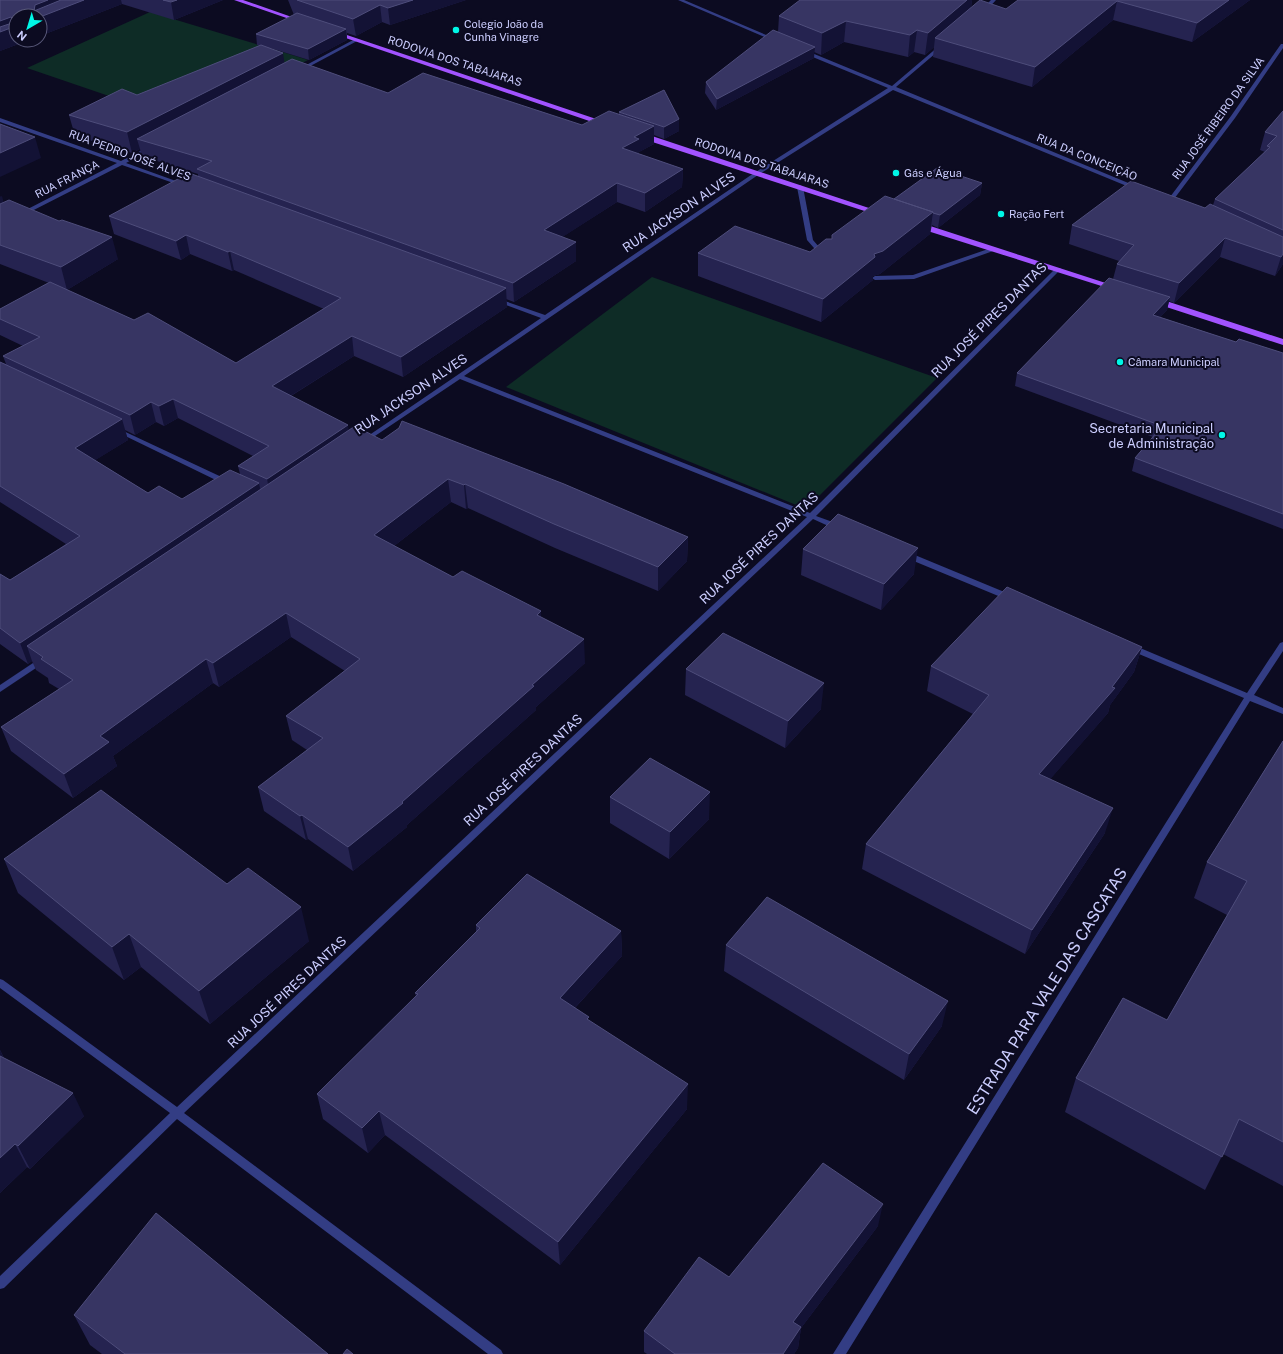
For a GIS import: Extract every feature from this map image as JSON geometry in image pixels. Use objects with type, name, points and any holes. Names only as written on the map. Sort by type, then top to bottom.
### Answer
[{"type":"main road","points":[[236,0],[309,24]]},
{"type":"main road","name":"RODOVIA DOS TABAJARAS","points":[[322,29],[613,126]]},
{"type":"main road","name":"RODOVIA DOS TABAJARAS","points":[[636,133],[756,174],[890,216]]},
{"type":"main road","points":[[912,223],[1126,291]]},
{"type":"main road","points":[[1148,298],[1283,342]]},
{"type":"street","points":[[680,0],[783,43]]},
{"type":"street","points":[[976,18],[994,0]]},
{"type":"street","points":[[975,10],[982,13]]},
{"type":"street","points":[[294,72],[357,40]]},
{"type":"street","name":"RUA JACKSON ALVES","points":[[356,447],[756,174],[892,88],[946,43]]},
{"type":"street","name":"RUA JOSÉ RIBEIRO DA SILVA","points":[[1169,202],[1233,117],[1283,45]]},
{"type":"street","name":"RUA DA CONCEIÇÃO","points":[[797,49],[833,62],[892,88],[1140,190]]},
{"type":"street","name":"RUA PEDRO JOSÉ ALVES","points":[[0,120],[122,162],[188,187]]},
{"type":"street","name":"RUA FRANÇA","points":[[14,219],[156,144]]},
{"type":"street","points":[[800,187],[810,240],[827,260]]},
{"type":"street","points":[[1162,199],[1176,205]]},
{"type":"street","points":[[875,278],[914,277],[994,249]]},
{"type":"street","name":"RUA JOSÉ PIRES DANTAS","points":[[0,1284],[177,1113],[812,516],[1058,269]]},
{"type":"street","points":[[493,298],[545,317]]},
{"type":"street","points":[[459,376],[848,531]]},
{"type":"street","points":[[107,426],[236,487]]},
{"type":"street","points":[[899,552],[1016,600]]},
{"type":"street","points":[[1125,645],[1283,711]]},
{"type":"street","name":"ESTRADA PARA VALE DAS CASCATAS","points":[[839,1354],[1249,696],[1283,645]]},
{"type":"street","points":[[0,689],[45,658]]},
{"type":"street","points":[[0,983],[177,1113],[497,1354]]},
{"type":"green space","points":[[150,12],[308,60],[188,123],[27,68]]},
{"type":"green space","points":[[652,277],[937,378],[806,509],[506,387]]},
{"type":"building","points":[[0,0],[48,0],[35,5],[34,8],[8,8],[8,18],[0,21]]},
{"type":"building","points":[[61,0],[84,0],[48,14],[48,8],[41,8]]},
{"type":"building","points":[[163,0],[177,0],[171,2]]},
{"type":"building","points":[[297,0],[413,0],[388,8],[380,5],[353,19]]},
{"type":"building","points":[[800,0],[967,0],[928,33],[917,30],[910,35],[846,21],[822,33],[779,16]]},
{"type":"building","points":[[980,0],[1006,9],[1018,0],[1229,0],[1197,23],[1117,1],[1035,67],[935,38]]},
{"type":"building","points":[[297,13],[346,29],[308,49],[256,34]]},
{"type":"building","points":[[8,24],[8,29],[0,32],[0,27]]},
{"type":"building","points":[[773,30],[815,47],[717,99],[706,82]]},
{"type":"building","points":[[261,45],[283,53],[127,132],[69,115],[122,89],[137,95]]},
{"type":"building","points":[[292,59],[388,93],[423,73],[582,125],[609,111],[654,126],[634,137],[639,139],[622,148],[683,169],[645,193],[617,183],[544,230],[576,242],[513,283],[197,169],[212,161],[137,139]]},
{"type":"building","points":[[664,90],[679,119],[664,127],[619,112]]},
{"type":"building","points":[[1283,111],[1283,230],[1215,199],[1270,147],[1267,146],[1277,136],[1265,132]]},
{"type":"building","points":[[0,124],[35,137],[0,153]]},
{"type":"building","points":[[937,168],[982,183],[940,215],[894,199]]},
{"type":"building","points":[[189,173],[506,288],[401,357],[352,336],[272,386],[348,425],[267,479],[238,466],[269,446],[173,399],[159,406],[151,402],[130,415],[3,356],[40,337],[0,319],[0,309],[50,282],[134,320],[148,313],[236,363],[341,298],[230,251],[228,252],[186,235],[176,241],[109,216]]},
{"type":"building","points":[[1131,181],[1205,208],[1210,204],[1283,237],[1283,254],[1281,257],[1225,238],[1179,283],[1117,264],[1134,245],[1072,225]]},
{"type":"building","points":[[885,196],[933,212],[883,251],[874,254],[875,257],[823,299],[698,253],[735,226],[810,252],[826,239],[832,239],[832,235]]},
{"type":"building","points":[[9,200],[59,221],[62,220],[112,237],[61,267],[0,245],[0,204]]},
{"type":"building","points":[[1109,278],[1170,297],[1153,315],[1236,342],[1239,339],[1283,353],[1283,514],[1135,458],[1162,426],[1017,373]]},
{"type":"building","points":[[0,362],[122,419],[75,448],[148,493],[159,486],[182,499],[230,470],[259,483],[20,643],[0,628],[0,574],[10,580],[80,536],[0,486]]},
{"type":"building","points":[[402,421],[564,484],[688,537],[658,567],[554,524],[465,484],[464,485],[448,479],[374,535],[453,577],[462,571],[541,611],[537,615],[584,639],[532,685],[534,686],[402,802],[403,803],[348,847],[258,787],[323,738],[286,716],[360,659],[286,613],[213,663],[206,659],[100,736],[109,742],[64,774],[1,727],[73,680],[41,659],[43,657],[27,646],[355,426],[382,440],[399,428]]},
{"type":"building","points":[[838,514],[918,548],[884,584],[803,549]]},
{"type":"building","points":[[1007,587],[1142,647],[1112,687],[1115,688],[1039,774],[1113,808],[1032,930],[866,844],[989,695],[931,666]]},
{"type":"building","points":[[723,633],[824,683],[788,721],[686,669]]},
{"type":"building","points":[[1283,741],[1283,1142],[1239,1119],[1222,1157],[1076,1078],[1123,998],[1167,1020],[1247,881],[1207,862]]},
{"type":"building","points":[[650,758],[710,792],[670,832],[610,797]]},
{"type":"building","points":[[101,790],[227,884],[248,868],[301,907],[199,991],[129,934],[112,947],[4,859]]},
{"type":"building","points":[[527,874],[621,931],[560,998],[589,1017],[587,1019],[688,1084],[558,1242],[379,1111],[362,1128],[317,1094],[418,994],[415,993],[480,928],[476,925]]},
{"type":"building","points":[[767,897],[948,1001],[909,1054],[726,945]]},
{"type":"building","points":[[0,1056],[73,1093],[18,1146],[15,1144],[0,1158]]},
{"type":"building","points":[[823,1163],[883,1204],[793,1322],[801,1327],[783,1354],[675,1354],[644,1331],[699,1257],[729,1277]]},
{"type":"building","points":[[156,1213],[328,1354],[125,1354],[74,1315]]},
{"type":"building","points":[[347,1349],[353,1354],[343,1354]]},
{"type":"place","name":"Colegio João da Cunha Vinagre","points":[[456,30]]},
{"type":"place","name":"Gás e Água","points":[[896,173]]},
{"type":"place","name":"Ração Fert","points":[[1001,214]]},
{"type":"place","name":"Câmara Municipal","points":[[1120,362]]},
{"type":"place","name":"Secretaria Municipal de Administração","points":[[1222,435]]}]
